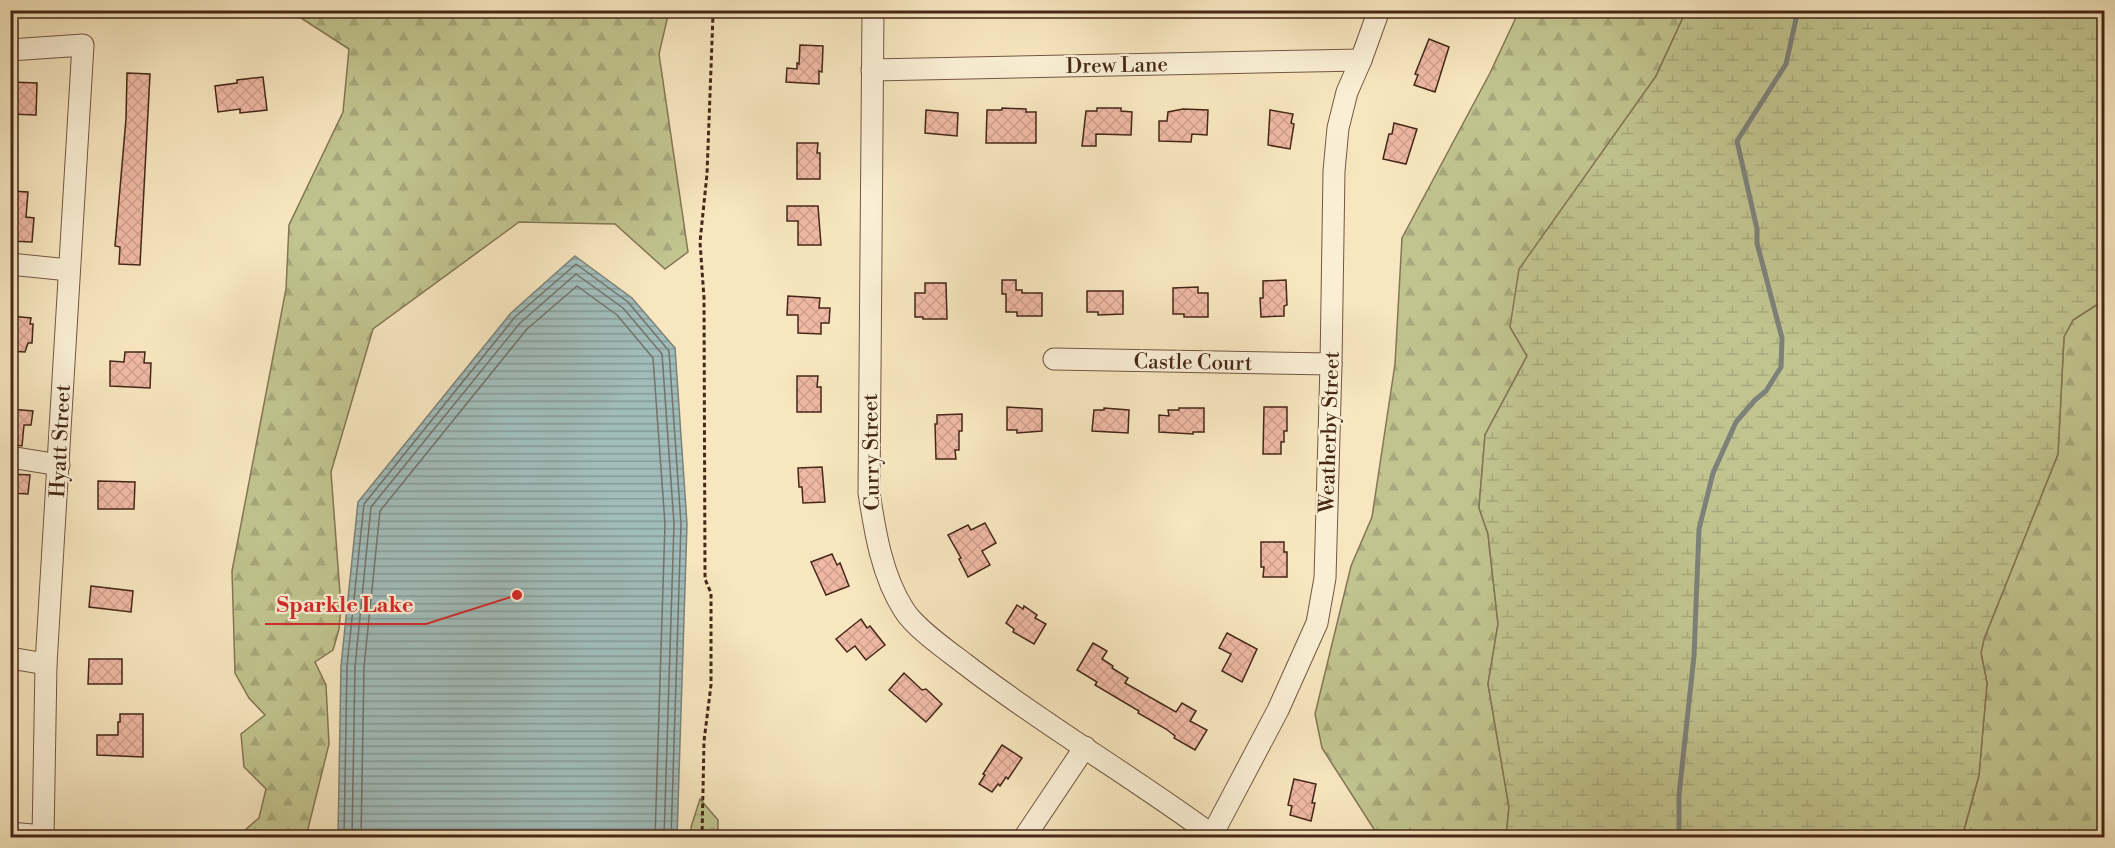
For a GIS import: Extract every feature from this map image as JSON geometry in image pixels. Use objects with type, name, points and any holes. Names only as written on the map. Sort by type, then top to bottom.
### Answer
[{"type":"street","name":"Curry Street","points":[[873,10],[869,493],[875,534],[890,579],[904,611],[933,639],[999,690],[1214,836]]},
{"type":"street","name":"Weatherby Street","points":[[1214,836],[1278,710],[1317,623],[1325,578],[1334,171],[1338,128],[1347,92],[1379,10]]},
{"type":"street","name":"Hyatt Street","points":[[10,50],[83,45],[46,664],[43,837]]},
{"type":"street","name":"Drew Lane","points":[[872,70],[1361,60]]},
{"type":"street","points":[[10,264],[69,270]]},
{"type":"street","name":"Castle Court","points":[[1054,359],[1331,364]]},
{"type":"street","points":[[10,457],[59,465]]},
{"type":"street","points":[[10,658],[46,664]]},
{"type":"street","points":[[1024,837],[1085,747]]},
{"type":"street","points":[[10,833],[43,837]]},
{"type":"path","points":[[702,837],[704,741],[711,685],[711,592],[705,579],[704,298],[700,242],[707,174],[713,15],[711,10]]},
{"type":"green space","points":[[200,11],[669,11],[659,54],[688,252],[665,269],[615,224],[519,222],[373,329],[331,472],[341,607],[339,629],[333,650],[315,662],[326,685],[329,744],[306,837],[189,837],[192,832],[238,836],[259,818],[266,789],[244,767],[241,734],[265,715],[249,698],[235,673],[232,571],[286,289],[289,225],[343,112],[349,49],[298,16]]},
{"type":"green space","points":[[1519,11],[1686,11],[1656,76],[1510,327],[1527,356],[1485,435],[1479,508],[1488,534],[1498,624],[1488,684],[1509,807],[1506,837],[1379,837],[1322,748],[1315,714],[1351,566],[1372,517],[1395,364],[1402,238],[1490,73]]},
{"type":"green space","points":[[1686,11],[2104,11],[2104,300],[2073,320],[2064,337],[2058,454],[1984,639],[1981,653],[1987,683],[1979,775],[1962,837],[1506,837],[1509,807],[1488,684],[1498,624],[1488,534],[1479,508],[1485,435],[1527,356],[1510,327],[1519,269],[1656,76]]},
{"type":"green space","points":[[2104,300],[2104,837],[1962,838],[1979,775],[1987,683],[1981,653],[1984,639],[2058,454],[2064,337],[2073,320]]},
{"type":"green space","points":[[700,799],[718,820],[718,837],[692,837],[691,827]]},
{"type":"water","points":[[575,256],[632,298],[675,348],[687,524],[677,837],[338,837],[341,666],[358,502],[511,313]]},
{"type":"building","points":[[1429,39],[1449,47],[1435,92],[1414,85],[1418,75],[1415,74]]},
{"type":"building","points":[[800,45],[823,46],[819,84],[786,82],[787,68],[797,69],[797,63],[799,64]]},
{"type":"building","points":[[127,73],[150,74],[140,265],[119,264],[120,247],[115,246],[126,119]]},
{"type":"building","points":[[263,77],[267,110],[240,113],[240,109],[218,112],[215,86],[237,83],[237,80]]},
{"type":"building","points":[[10,82],[37,83],[36,115],[10,114]]},
{"type":"building","points":[[1002,108],[1026,109],[1026,112],[1036,112],[1036,143],[986,143],[987,110],[1002,110]]},
{"type":"building","points":[[1097,108],[1121,108],[1121,111],[1132,112],[1131,135],[1096,134],[1096,146],[1082,146],[1086,111],[1097,111]]},
{"type":"building","points":[[1183,109],[1208,110],[1207,135],[1192,134],[1191,142],[1159,141],[1159,121],[1167,121],[1168,112]]},
{"type":"building","points":[[926,110],[958,113],[957,136],[925,133]]},
{"type":"building","points":[[1270,110],[1293,114],[1291,123],[1294,124],[1290,149],[1268,145]]},
{"type":"building","points":[[1394,123],[1417,129],[1406,164],[1383,159]]},
{"type":"building","points":[[797,143],[818,143],[820,179],[797,179]]},
{"type":"building","points":[[10,191],[28,192],[26,217],[34,218],[32,242],[10,241]]},
{"type":"building","points":[[787,206],[818,206],[821,245],[798,245],[798,221],[787,221]]},
{"type":"building","points":[[1002,280],[1016,280],[1016,290],[1022,290],[1022,293],[1042,293],[1042,316],[1017,316],[1017,312],[1006,312],[1006,294],[1002,294]]},
{"type":"building","points":[[1286,280],[1287,305],[1284,306],[1284,316],[1261,317],[1260,298],[1263,298],[1263,281]]},
{"type":"building","points":[[925,283],[946,283],[947,319],[915,317],[915,293],[925,293]]},
{"type":"building","points":[[1198,287],[1198,293],[1208,293],[1208,317],[1184,317],[1184,314],[1173,314],[1173,288]]},
{"type":"building","points":[[1087,291],[1123,291],[1123,314],[1098,315],[1098,312],[1087,312]]},
{"type":"building","points":[[788,296],[820,298],[819,308],[830,308],[829,323],[821,323],[821,334],[798,333],[798,315],[787,315]]},
{"type":"building","points":[[10,316],[31,318],[32,343],[28,343],[25,352],[10,351]]},
{"type":"building","points":[[125,352],[145,352],[144,363],[151,363],[150,388],[110,386],[110,361],[124,362]]},
{"type":"building","points":[[797,376],[818,376],[817,387],[821,387],[821,412],[797,412]]},
{"type":"building","points":[[1007,407],[1042,409],[1042,431],[1017,433],[1017,430],[1007,430]]},
{"type":"building","points":[[1264,407],[1287,407],[1287,431],[1284,431],[1284,442],[1281,442],[1281,454],[1263,454]]},
{"type":"building","points":[[1104,408],[1129,410],[1128,433],[1092,431],[1094,410],[1104,410]]},
{"type":"building","points":[[1179,408],[1204,408],[1204,432],[1193,432],[1193,434],[1159,432],[1159,415],[1169,416],[1168,410],[1179,410]]},
{"type":"building","points":[[10,409],[33,411],[31,425],[24,425],[22,446],[10,444]]},
{"type":"building","points":[[962,414],[962,431],[959,431],[959,450],[955,450],[956,459],[936,459],[937,415]]},
{"type":"building","points":[[822,467],[825,502],[803,503],[798,468]]},
{"type":"building","points":[[10,474],[30,475],[28,494],[10,493]]},
{"type":"building","points":[[98,481],[135,482],[134,509],[98,509]]},
{"type":"building","points":[[985,523],[996,543],[982,551],[990,565],[968,577],[959,559],[961,558],[948,535],[968,525],[971,530]]},
{"type":"building","points":[[1261,542],[1284,542],[1284,552],[1287,552],[1287,577],[1263,577]]},
{"type":"building","points":[[832,554],[837,565],[840,563],[849,586],[826,595],[811,562]]},
{"type":"building","points":[[91,586],[133,591],[131,612],[89,607]]},
{"type":"building","points":[[1017,605],[1023,609],[1024,606],[1037,615],[1035,618],[1046,624],[1034,644],[1013,632],[1014,629],[1006,623]]},
{"type":"building","points":[[861,619],[867,628],[870,626],[885,645],[866,660],[855,646],[847,652],[836,639]]},
{"type":"building","points":[[1227,633],[1257,649],[1242,682],[1222,671],[1231,654],[1219,648]]},
{"type":"building","points":[[1093,643],[1107,651],[1102,659],[1128,678],[1125,683],[1176,712],[1182,703],[1196,711],[1190,721],[1207,730],[1195,750],[1174,738],[1175,736],[1166,729],[1138,713],[1139,711],[1095,685],[1097,682],[1077,670]]},
{"type":"building","points":[[89,659],[122,659],[122,684],[88,684]]},
{"type":"building","points":[[904,673],[942,704],[926,722],[889,690]]},
{"type":"building","points":[[120,714],[143,714],[143,757],[97,755],[97,735],[118,735]]},
{"type":"building","points":[[1002,745],[1022,758],[1008,779],[1006,777],[992,792],[979,784]]},
{"type":"building","points":[[1294,779],[1316,784],[1311,821],[1290,815],[1292,806],[1288,805]]},
{"type":"waterway","points":[[1679,838],[1679,795],[1694,656],[1699,529],[1713,473],[1736,422],[1766,391],[1781,367],[1782,338],[1757,243],[1757,229],[1737,141],[1786,64],[1798,10]]},
{"type":"place","name":"Sparkle Lake","points":[[517,595]]}]
